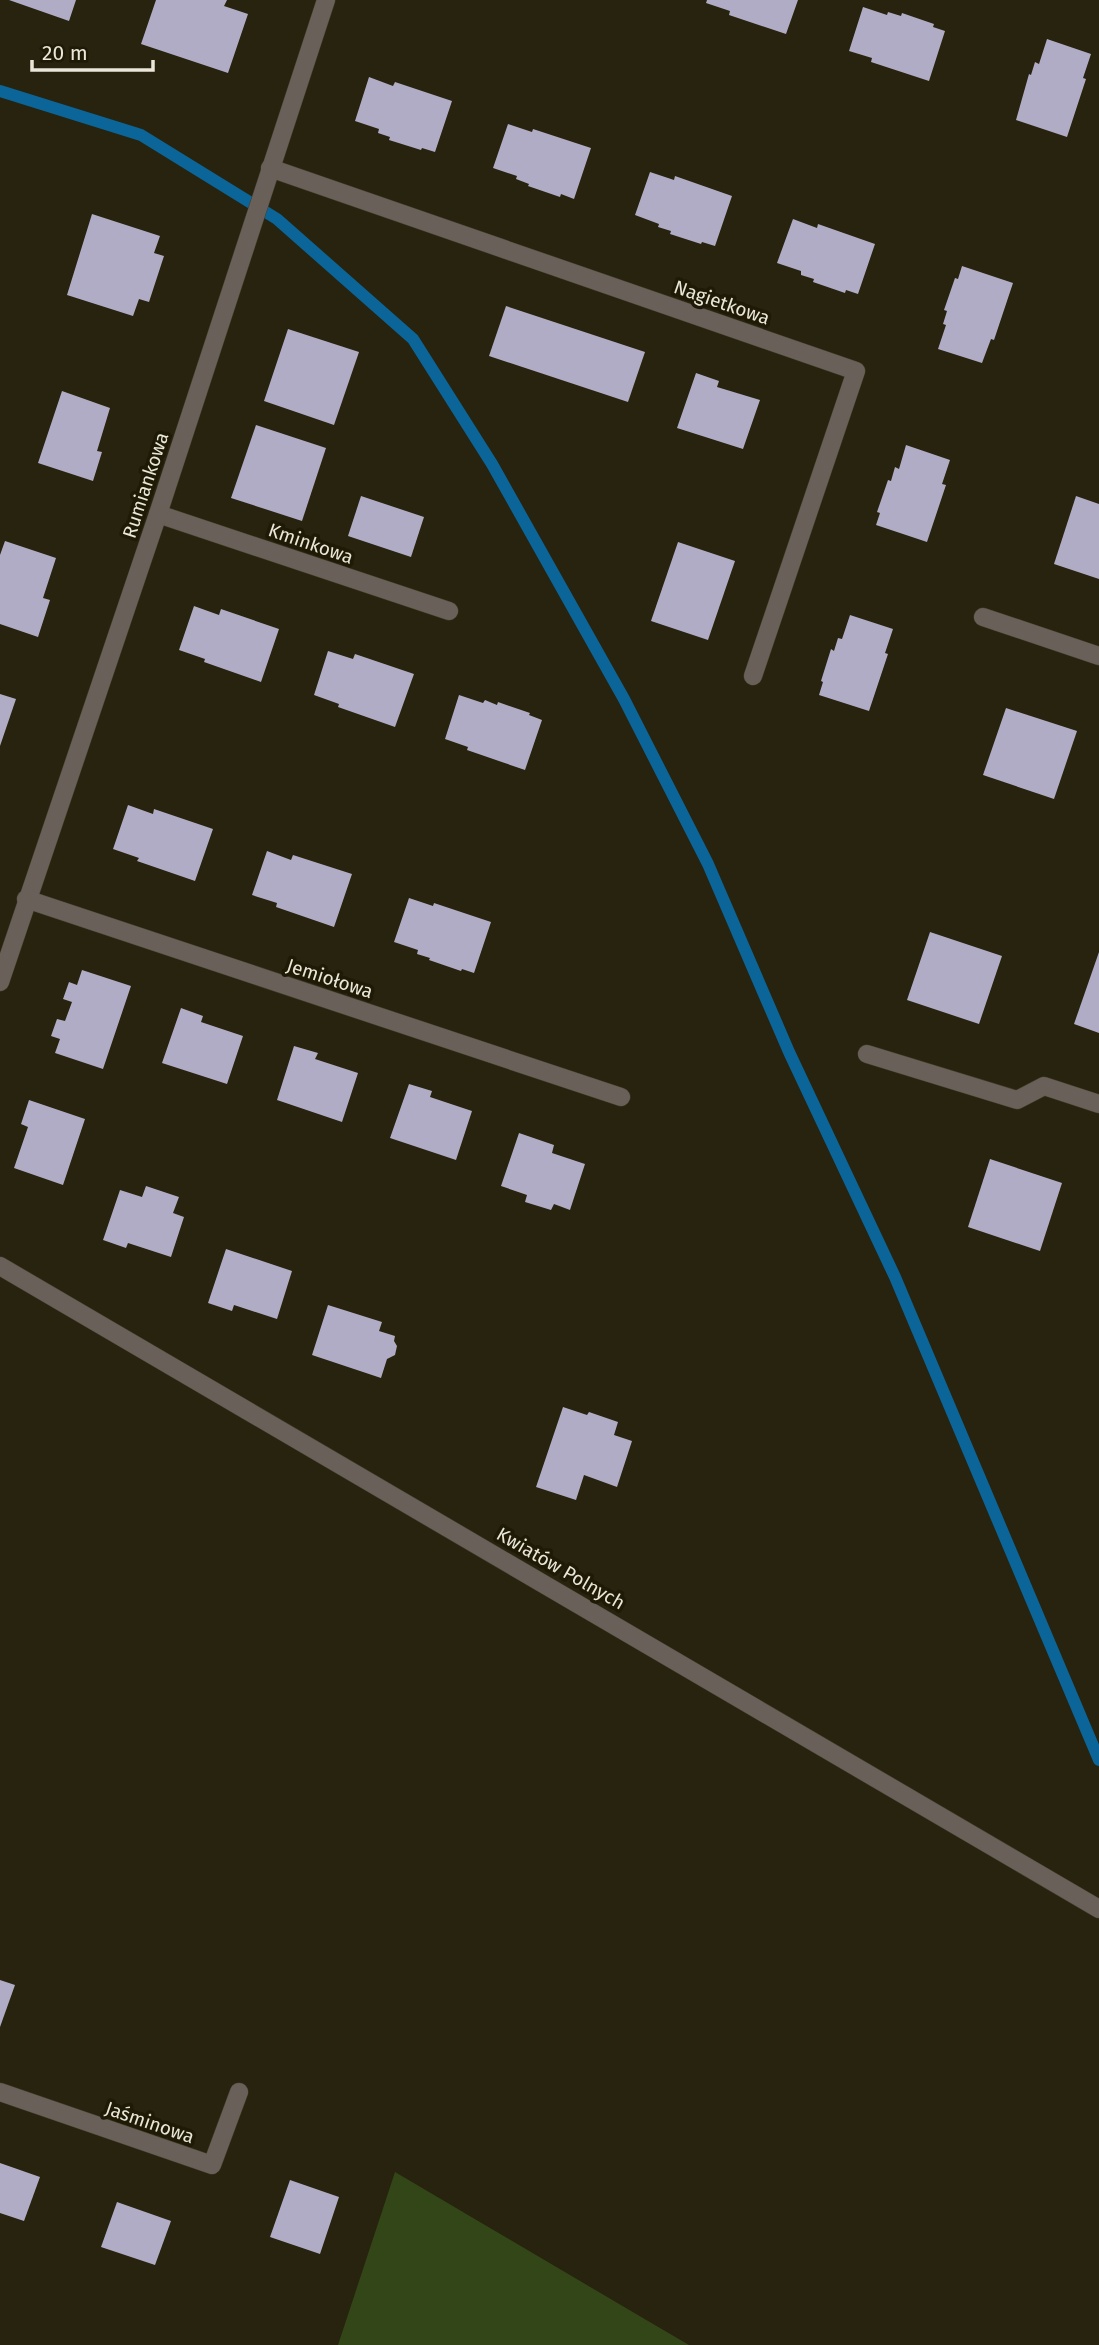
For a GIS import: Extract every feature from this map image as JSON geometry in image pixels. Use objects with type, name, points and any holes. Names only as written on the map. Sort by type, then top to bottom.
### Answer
[{"type":"street","name":"Rumiankowa","points":[[0,982],[159,514],[326,0]]},
{"type":"street","name":"Nagietkowa","points":[[270,168],[856,371],[753,676]]},
{"type":"street","name":"Kminkowa","points":[[159,514],[449,611]]},
{"type":"street","points":[[983,617],[1099,656]]},
{"type":"street","name":"Jemiołowa","points":[[26,900],[621,1097]]},
{"type":"street","points":[[867,1054],[1017,1100],[1044,1086],[1099,1104]]},
{"type":"street","name":"Kwiatów Polnych","points":[[0,1266],[1099,1909]]},
{"type":"street","name":"Jaśminowa","points":[[0,2092],[212,2165],[239,2092]]},
{"type":"green space","points":[[395,2172],[648,2321],[689,2345],[338,2345]]},
{"type":"building","points":[[9,0],[76,0],[69,21]]},
{"type":"building","points":[[156,0],[227,0],[224,6],[248,14],[228,73],[141,44]]},
{"type":"building","points":[[707,0],[798,0],[786,34],[729,15],[730,11],[706,3]]},
{"type":"building","points":[[863,7],[887,15],[888,12],[901,16],[902,13],[934,24],[933,27],[945,31],[929,81],[871,62],[872,58],[849,51]]},
{"type":"building","points":[[1047,39],[1091,54],[1083,78],[1086,79],[1067,137],[1016,120],[1029,74],[1031,75],[1035,62],[1039,64]]},
{"type":"building","points":[[369,77],[393,86],[395,82],[452,101],[435,152],[389,140],[390,137],[378,133],[379,129],[355,121]]},
{"type":"building","points":[[508,124],[532,132],[533,129],[591,148],[574,199],[528,186],[529,184],[516,179],[517,176],[493,168]]},
{"type":"building","points":[[650,172],[674,180],[675,176],[732,196],[715,246],[670,234],[671,231],[658,227],[659,224],[635,215]]},
{"type":"building","points":[[92,214],[160,236],[154,253],[164,256],[149,302],[139,299],[133,316],[67,295]]},
{"type":"building","points":[[793,219],[817,228],[818,224],[875,244],[858,294],[846,290],[845,293],[813,282],[814,279],[801,275],[801,271],[777,263]]},
{"type":"building","points":[[962,266],[1013,283],[994,340],[991,339],[982,363],[938,349],[946,325],[943,324],[947,311],[944,310]]},
{"type":"building","points":[[506,306],[645,352],[628,402],[489,356]]},
{"type":"building","points":[[288,329],[359,352],[334,425],[264,401]]},
{"type":"building","points":[[696,373],[719,381],[717,387],[760,400],[743,449],[677,428]]},
{"type":"building","points":[[62,391],[110,408],[97,451],[102,452],[93,481],[38,463]]},
{"type":"building","points":[[256,425],[326,448],[302,521],[231,498]]},
{"type":"building","points":[[906,445],[950,460],[942,484],[946,485],[927,542],[876,525],[880,513],[877,512],[888,480],[891,481],[895,467],[899,469]]},
{"type":"building","points":[[361,496],[424,517],[411,557],[348,536]]},
{"type":"building","points":[[1076,496],[1099,504],[1099,579],[1054,564]]},
{"type":"building","points":[[5,541],[56,558],[43,598],[50,600],[38,637],[0,624],[0,555]]},
{"type":"building","points":[[678,542],[735,561],[708,640],[651,621]]},
{"type":"building","points":[[194,606],[219,615],[221,609],[279,629],[261,682],[179,650]]},
{"type":"building","points":[[850,615],[893,629],[885,653],[888,654],[869,711],[819,695],[831,649],[834,651],[838,638],[842,639]]},
{"type":"building","points":[[328,651],[353,659],[355,654],[414,674],[395,727],[338,707],[339,704],[314,695]]},
{"type":"building","points":[[0,694],[16,699],[0,746]]},
{"type":"building","points":[[459,695],[483,703],[485,700],[497,705],[498,702],[542,720],[525,770],[467,750],[468,747],[445,739]]},
{"type":"building","points":[[1006,708],[1077,731],[1054,799],[983,775]]},
{"type":"building","points":[[128,805],[153,814],[154,809],[213,829],[195,881],[137,861],[139,858],[113,849]]},
{"type":"building","points":[[267,851],[291,860],[293,855],[352,874],[334,927],[276,907],[277,903],[252,895]]},
{"type":"building","points":[[409,898],[433,906],[434,903],[491,922],[474,973],[429,960],[430,958],[417,954],[418,950],[394,942]]},
{"type":"building","points":[[930,932],[1002,956],[979,1024],[907,1000]]},
{"type":"building","points":[[1099,952],[1099,1033],[1074,1024]]},
{"type":"building","points":[[82,970],[131,986],[103,1069],[55,1053],[60,1039],[51,1036],[57,1019],[65,1021],[72,1002],[63,999],[69,982],[77,985]]},
{"type":"building","points":[[181,1008],[203,1016],[201,1022],[243,1036],[227,1084],[162,1063]]},
{"type":"building","points":[[294,1046],[318,1053],[315,1059],[358,1073],[342,1122],[277,1100]]},
{"type":"building","points":[[409,1084],[432,1091],[430,1097],[472,1111],[456,1160],[390,1138]]},
{"type":"building","points":[[29,1100],[85,1119],[63,1185],[14,1168],[28,1127],[21,1124]]},
{"type":"building","points":[[519,1133],[554,1145],[552,1153],[585,1164],[570,1210],[554,1204],[551,1210],[525,1202],[527,1195],[501,1186]]},
{"type":"building","points":[[990,1159],[1062,1183],[1040,1251],[968,1227]]},
{"type":"building","points":[[146,1186],[179,1197],[173,1213],[184,1217],[171,1257],[128,1243],[126,1248],[103,1240],[120,1190],[142,1197]]},
{"type":"building","points":[[226,1249],[292,1271],[277,1319],[234,1305],[232,1311],[208,1303]]},
{"type":"building","points":[[328,1305],[382,1322],[379,1331],[395,1336],[395,1355],[387,1359],[381,1378],[312,1355]]},
{"type":"building","points":[[563,1407],[618,1422],[614,1435],[632,1441],[617,1487],[584,1475],[576,1500],[536,1487]]},
{"type":"building","points":[[0,1980],[15,1985],[0,2027]]},
{"type":"building","points":[[0,2163],[40,2177],[24,2221],[0,2213]]},
{"type":"building","points":[[290,2180],[339,2197],[320,2254],[270,2237]]},
{"type":"building","points":[[117,2202],[171,2221],[155,2265],[101,2247]]},
{"type":"waterway","points":[[0,91],[141,135],[277,219],[413,339],[492,464],[624,699],[708,864],[789,1052],[895,1277],[1099,1760]]}]
